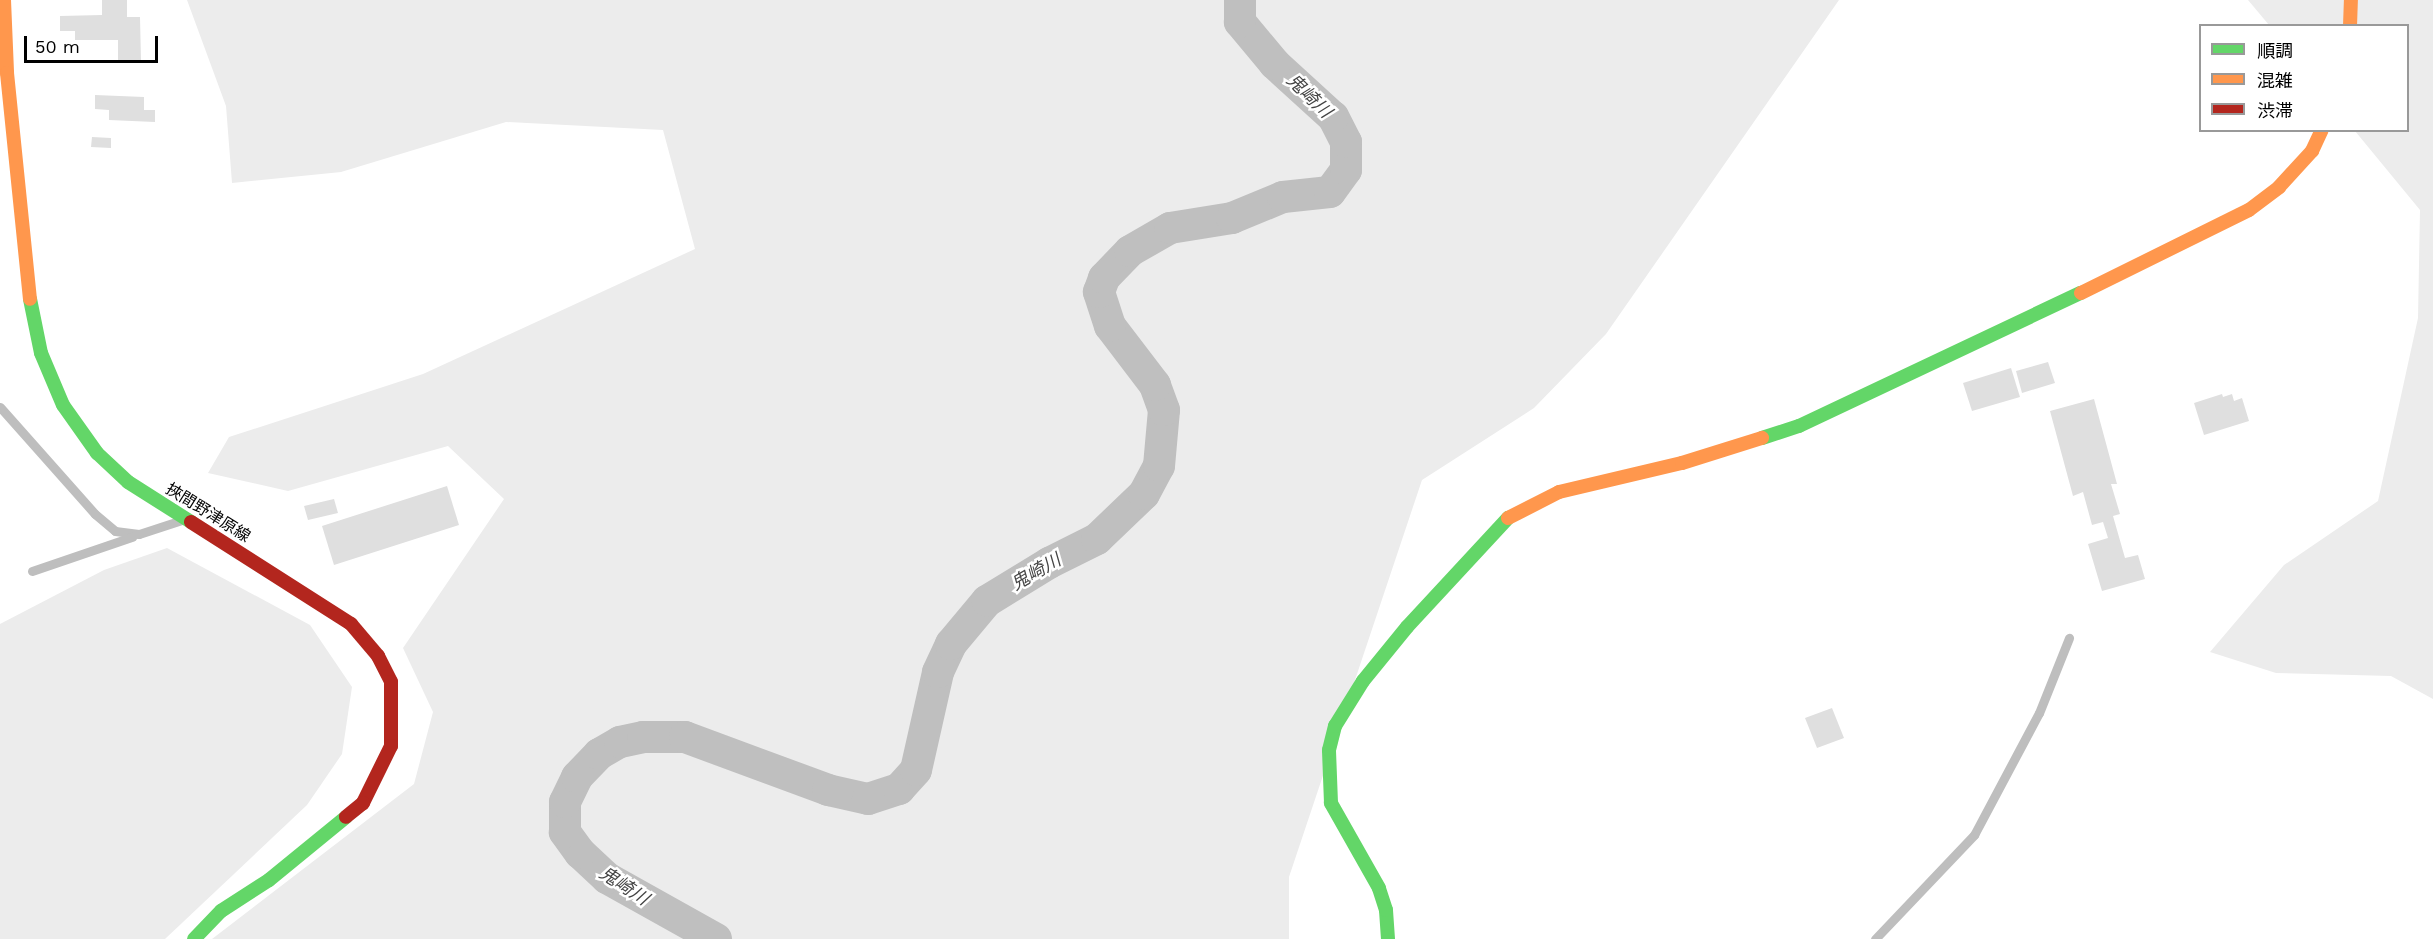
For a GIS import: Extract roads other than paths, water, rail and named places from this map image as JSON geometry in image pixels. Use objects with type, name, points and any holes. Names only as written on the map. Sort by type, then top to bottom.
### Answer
[{"type":"street","name":"挾間野津原線","points":[[4,0],[7,73],[26,264],[41,353],[63,405],[97,453],[128,482],[351,624],[386,671],[394,706],[386,762],[363,803],[269,880],[220,911],[194,939]]},
{"type":"street","points":[[2350,24],[2351,0]]},
{"type":"street","points":[[1388,939],[1386,910],[1379,888],[1331,802],[1329,750],[1335,726],[1363,681],[1407,627],[1512,514],[1559,492],[1682,463],[1799,426],[1977,344],[2249,210],[2312,151],[2321,132]]},
{"type":"lane","points":[[0,407],[104,524],[115,531],[139,534]]},
{"type":"lane","points":[[32,571],[185,519]]},
{"type":"lane","points":[[1875,939],[1974,835],[2039,713],[2069,638]]},
{"type":"waterway","name":"鬼崎川","points":[[716,939],[607,878],[580,853],[565,832],[565,802],[577,777],[599,754],[620,742],[643,737],[685,737],[828,790],[868,799],[899,789],[916,770],[938,672],[951,644],[987,601],[1049,563],[1097,539],[1144,494],[1159,466],[1164,410],[1155,385],[1110,326],[1099,292],[1104,278],[1130,251],[1170,228],[1232,218],[1283,197],[1330,192],[1346,170],[1346,142],[1333,117],[1275,64],[1240,22],[1240,0]]}]
